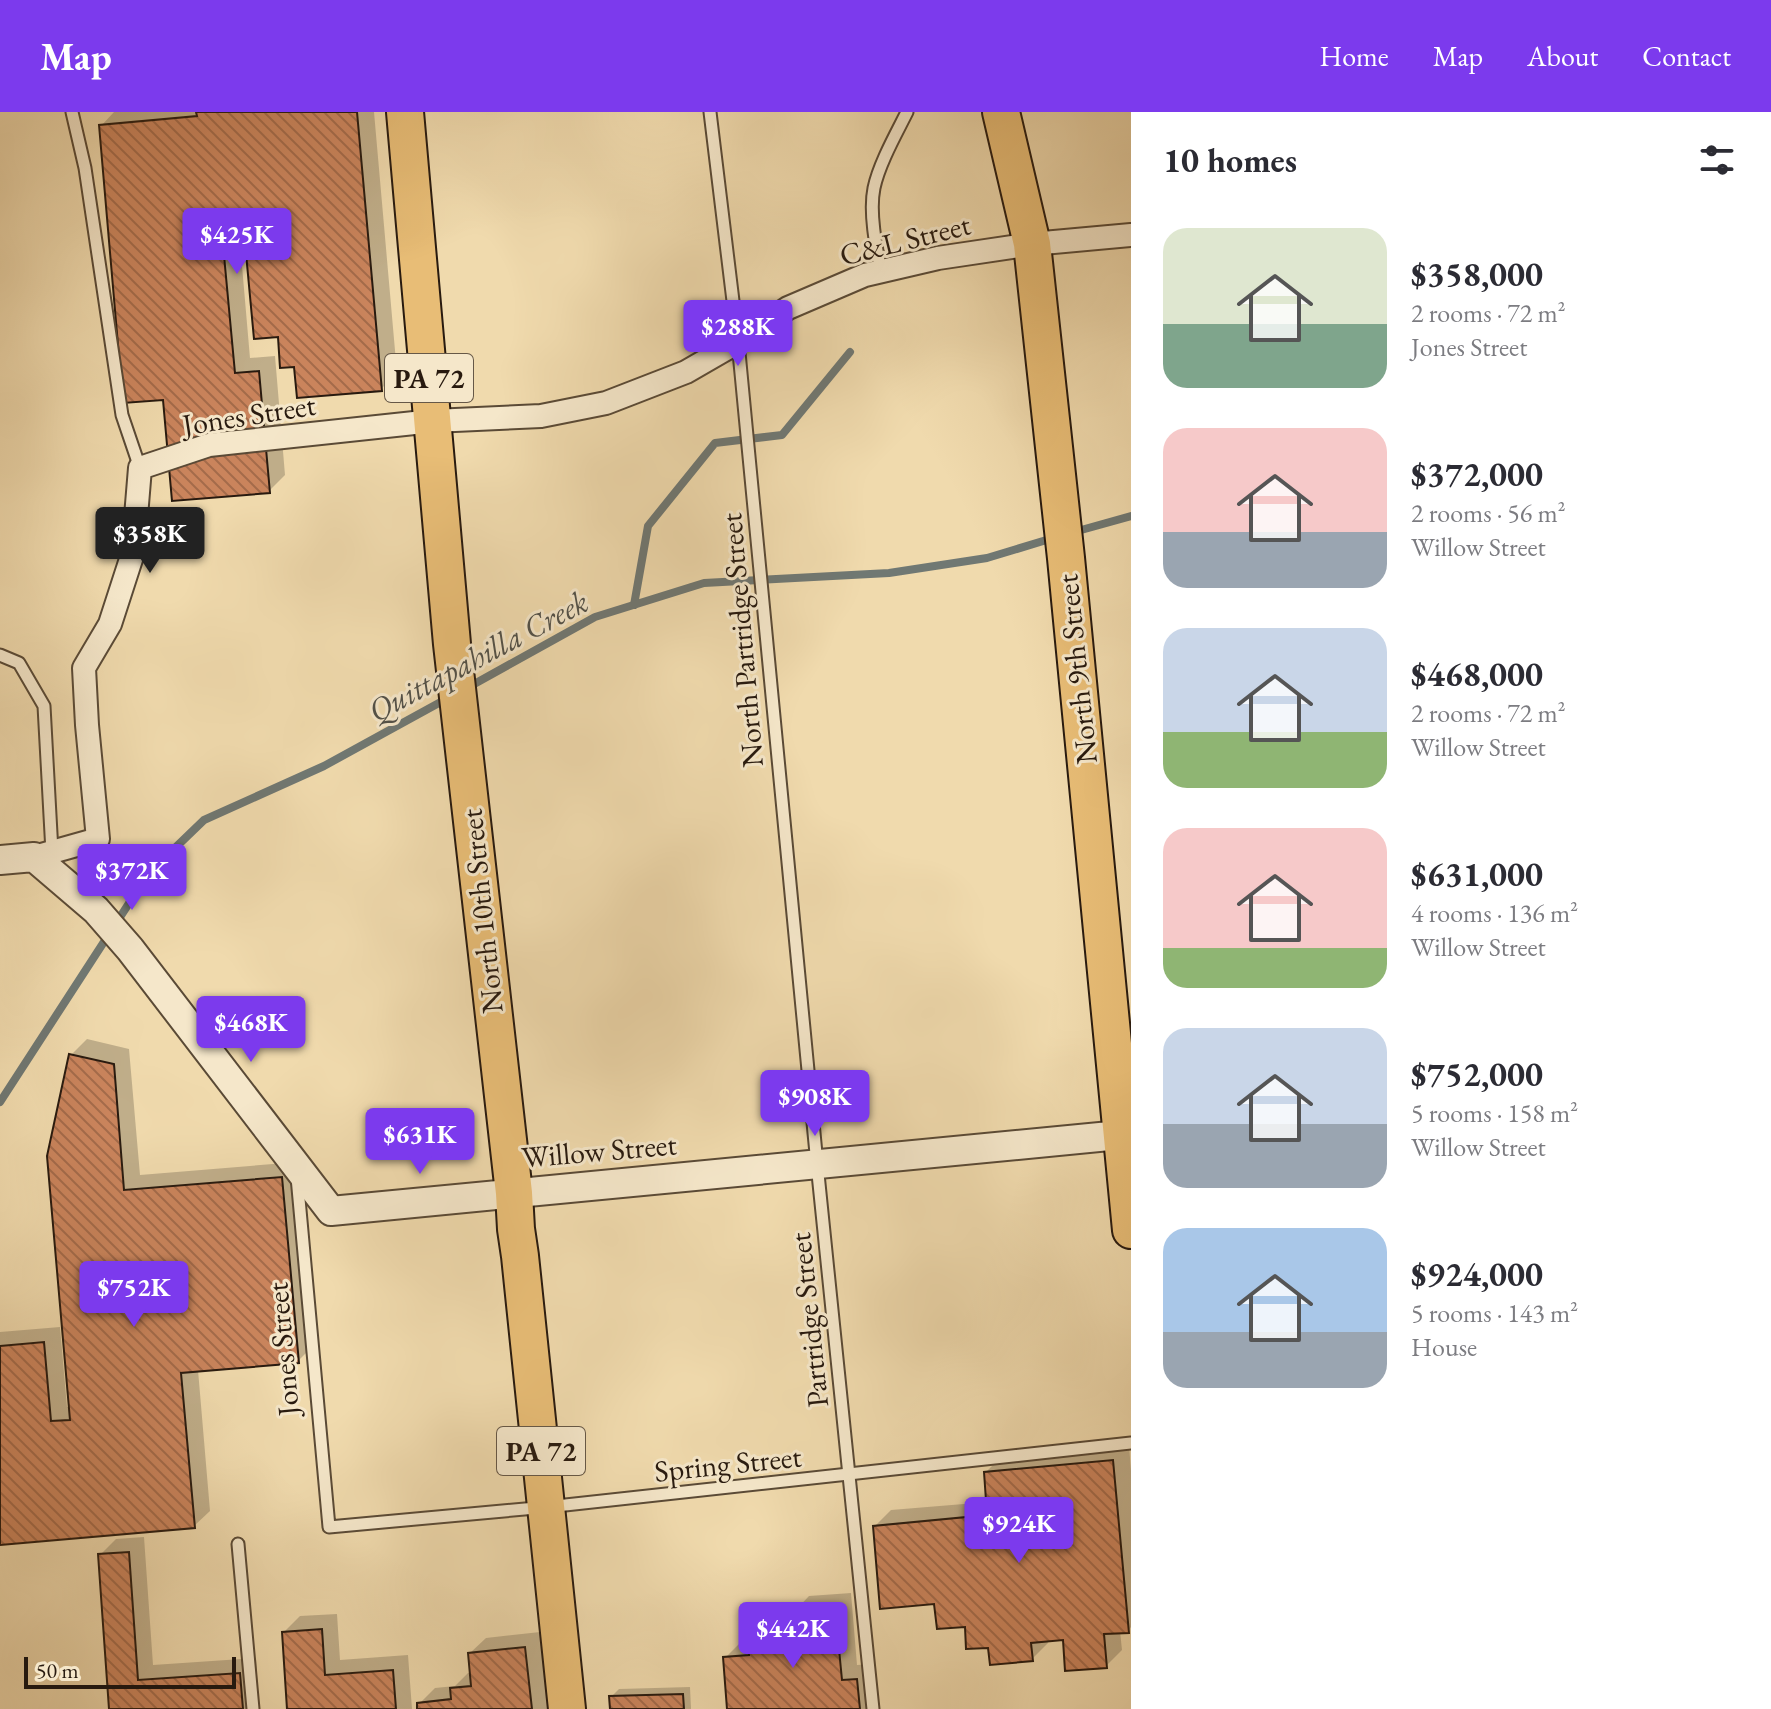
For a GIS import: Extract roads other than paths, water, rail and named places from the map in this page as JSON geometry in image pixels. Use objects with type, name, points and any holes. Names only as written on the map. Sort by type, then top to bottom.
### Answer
[{"type":"main road","name":"North 10th Street","points":[[405,112],[452,644],[514,1193],[567,1709]]},
{"type":"main road","name":"North 9th Street","points":[[1001,112],[1032,244],[1126,1134],[1131,1230]]},
{"type":"street","name":"C&L Street","points":[[433,421],[541,416],[606,403],[686,372],[788,308],[865,275],[938,258],[1032,244],[1131,235]]},
{"type":"street","name":"Jones Street","points":[[140,468],[209,445],[433,421]]},
{"type":"street","points":[[0,860],[43,854],[98,839],[84,668],[110,624],[133,553],[140,468]]},
{"type":"street","name":"Willow Street","points":[[43,854],[130,949],[331,1211],[1126,1134]]},
{"type":"lane","points":[[72,112],[85,168],[122,415],[140,468]]},
{"type":"lane","name":"North Partridge Street","points":[[710,112],[738,342],[817,1164]]},
{"type":"lane","points":[[881,271],[873,228],[873,189],[889,146],[907,112]]},
{"type":"lane","points":[[0,655],[19,663],[44,706],[43,854]]},
{"type":"lane","name":"Jones Street","points":[[296,1164],[329,1527]]},
{"type":"lane","name":"Partridge Street","points":[[817,1164],[873,1709]]},
{"type":"lane","name":"Spring Street","points":[[329,1527],[547,1507],[1131,1443]]},
{"type":"lane","points":[[238,1544],[253,1709]]},
{"type":"waterway","points":[[634,605],[648,526],[715,443],[782,435],[850,352]]},
{"type":"waterway","name":"Quittapahilla Creek","points":[[1074,532],[1131,516]]},
{"type":"waterway","name":"Quittapahilla Creek","points":[[467,688],[595,617],[704,583],[889,573],[987,558],[1053,538]]},
{"type":"waterway","name":"Quittapahilla Creek","points":[[0,1102],[148,874],[204,820],[324,766],[448,698]]}]
